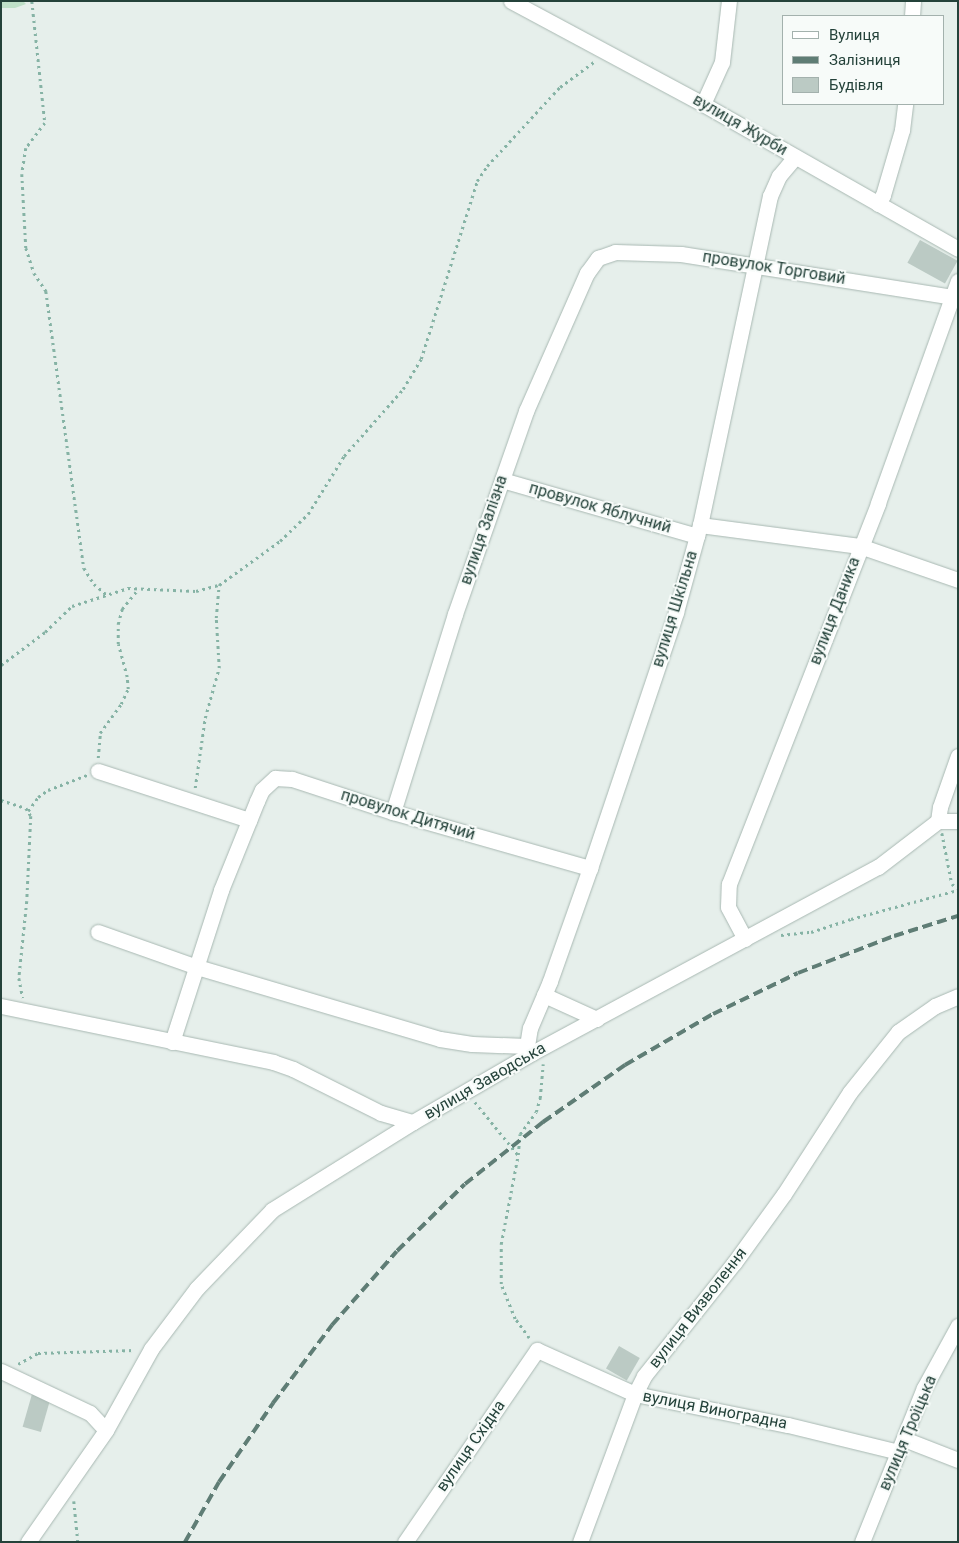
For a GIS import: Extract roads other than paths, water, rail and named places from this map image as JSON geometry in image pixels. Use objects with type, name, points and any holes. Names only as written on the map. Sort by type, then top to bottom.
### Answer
[{"type":"street","points":[[703,104],[722,62],[730,1]]},
{"type":"street","points":[[912,15],[913,1]]},
{"type":"street","name":"вулиця Журби","points":[[518,3],[703,104],[958,249]]},
{"type":"street","points":[[878,204],[883,195],[902,130],[905,105]]},
{"type":"street","name":"вулиця Шкільна","points":[[534,1049],[530,1028],[544,995],[590,868],[676,612],[698,530],[773,186],[795,157]]},
{"type":"street","name":"провулок Торговий","points":[[598,258],[615,252],[655,252],[755,265],[951,297]]},
{"type":"street","name":"вулиця Залізна","points":[[393,812],[455,614],[526,411],[587,274],[598,258]]},
{"type":"street","name":"вулиця Даника","points":[[745,939],[728,907],[729,884],[878,503],[958,281]]},
{"type":"street","name":"провулок Яблучний","points":[[502,480],[698,530],[860,546],[958,580]]},
{"type":"street","points":[[958,756],[940,807],[938,821],[958,821]]},
{"type":"street","points":[[98,771],[249,820],[221,890],[172,1042]]},
{"type":"street","name":"провулок Дитячий","points":[[249,820],[262,790],[275,778],[284,777],[393,812],[590,868]]},
{"type":"street","name":"вулиця Заводська","points":[[1,1006],[286,1067],[381,1112],[413,1122],[467,1092],[534,1049],[597,1019],[878,866],[938,821]]},
{"type":"street","points":[[98,932],[197,967],[440,1039],[472,1044],[534,1049]]},
{"type":"street","points":[[544,995],[597,1019]]},
{"type":"street","name":"вулиця Визволення","points":[[580,1542],[635,1394],[652,1366],[734,1263],[784,1194],[850,1092],[898,1032],[935,1006],[958,996]]},
{"type":"street","points":[[28,1542],[106,1430],[151,1349],[197,1288],[272,1210],[413,1122]]},
{"type":"street","name":"вулиця Троїцька","points":[[862,1542],[924,1388],[958,1326]]},
{"type":"street","name":"вулиця Виноградна","points":[[537,1350],[635,1394],[902,1446],[958,1460]]},
{"type":"street","name":"вулиця Східна","points":[[405,1542],[537,1350]]},
{"type":"street","points":[[2,1371],[90,1413],[106,1430]]},
{"type":"railway","points":[[185,1542],[219,1482],[273,1403],[332,1325],[397,1251],[465,1184],[543,1122],[625,1065],[713,1014],[798,973],[894,936],[958,916]]}]
